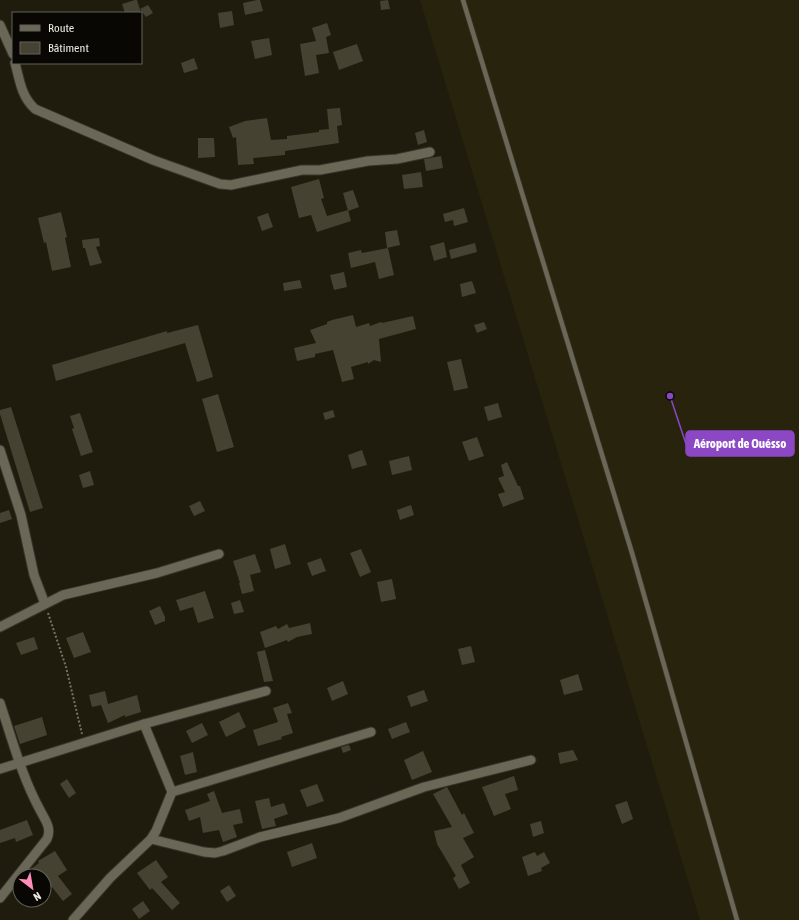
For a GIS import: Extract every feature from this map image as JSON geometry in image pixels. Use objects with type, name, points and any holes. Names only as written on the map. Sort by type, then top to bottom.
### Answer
[{"type":"street","points":[[0,25],[12,52]]},
{"type":"street","points":[[15,64],[24,96],[35,109],[153,160],[220,184],[231,185],[302,170],[320,170],[368,161],[397,159],[430,152]]},
{"type":"street","points":[[0,450],[21,516],[34,575],[45,604]]},
{"type":"street","points":[[0,627],[63,596],[157,573],[219,554]]},
{"type":"street","points":[[0,770],[144,724],[266,691]]},
{"type":"street","points":[[0,703],[32,797],[49,828],[47,839],[0,898]]},
{"type":"street","points":[[73,920],[110,878],[151,839],[156,831],[172,792],[144,724]]},
{"type":"street","points":[[172,792],[371,732]]},
{"type":"street","points":[[151,839],[214,853],[260,837],[339,818],[424,787],[531,760]]},
{"type":"lane","points":[[463,0],[632,553],[737,920]]},
{"type":"path","points":[[45,604],[66,667],[83,744]]},
{"type":"shaded area","points":[[420,0],[799,0],[799,920],[700,920]]},
{"type":"building","points":[[137,0],[141,12],[125,12],[122,4]]},
{"type":"building","points":[[260,0],[263,11],[245,15],[243,3]]},
{"type":"building","points":[[388,0],[390,9],[381,10],[380,1]]},
{"type":"building","points":[[148,5],[153,13],[146,17],[140,9]]},
{"type":"building","points":[[232,11],[234,25],[220,28],[218,13]]},
{"type":"building","points":[[327,23],[331,35],[326,37],[329,53],[316,55],[319,73],[305,76],[300,44],[316,41],[312,28]]},
{"type":"building","points":[[269,38],[272,55],[255,59],[251,41]]},
{"type":"building","points":[[357,44],[363,61],[339,70],[333,52]]},
{"type":"building","points":[[194,58],[198,69],[184,73],[181,63]]},
{"type":"building","points":[[340,108],[342,125],[337,126],[339,143],[285,151],[285,155],[253,158],[254,164],[238,165],[236,137],[233,138],[229,127],[245,121],[267,118],[271,140],[287,139],[287,136],[319,132],[319,130],[329,129],[327,109]]},
{"type":"building","points":[[424,130],[427,142],[418,145],[415,133]]},
{"type":"building","points":[[198,138],[214,138],[215,157],[198,158]]},
{"type":"building","points":[[441,156],[443,168],[426,171],[424,159]]},
{"type":"building","points":[[421,172],[423,187],[404,189],[402,175]]},
{"type":"building","points":[[319,179],[324,198],[321,199],[327,216],[348,210],[351,221],[317,232],[311,215],[299,218],[291,187]]},
{"type":"building","points":[[353,190],[359,207],[348,211],[343,193]]},
{"type":"building","points":[[464,208],[468,222],[454,226],[453,220],[445,222],[443,214]]},
{"type":"building","points":[[61,212],[67,237],[65,238],[71,267],[52,271],[46,242],[44,243],[38,218]]},
{"type":"building","points":[[268,213],[273,227],[262,231],[257,217]]},
{"type":"building","points":[[397,230],[400,245],[387,248],[385,232]]},
{"type":"building","points":[[99,238],[100,246],[96,247],[102,263],[90,266],[85,248],[83,248],[82,240]]},
{"type":"building","points":[[444,242],[447,257],[434,261],[430,246]]},
{"type":"building","points":[[475,243],[477,252],[451,259],[449,250]]},
{"type":"building","points":[[388,248],[394,275],[379,279],[375,262],[351,268],[348,253],[361,250],[362,253]]},
{"type":"building","points":[[344,272],[347,287],[334,290],[330,275]]},
{"type":"building","points":[[300,280],[302,288],[284,291],[283,283]]},
{"type":"building","points":[[472,281],[476,293],[462,297],[460,284]]},
{"type":"building","points":[[353,315],[356,327],[369,323],[370,326],[381,322],[413,316],[416,329],[379,339],[381,362],[374,360],[368,364],[368,362],[351,367],[354,379],[342,382],[333,350],[315,354],[315,357],[297,361],[294,348],[316,343],[310,330],[327,324],[327,322],[332,320]]},
{"type":"building","points":[[484,322],[487,329],[477,333],[474,325]]},
{"type":"building","points":[[198,325],[213,377],[197,382],[185,343],[56,381],[52,365],[167,331],[167,333]]},
{"type":"building","points":[[461,359],[468,388],[454,391],[447,362]]},
{"type":"building","points":[[218,394],[234,447],[217,452],[202,399]]},
{"type":"building","points":[[498,403],[502,417],[488,421],[484,407]]},
{"type":"building","points":[[11,407],[43,508],[30,512],[0,414],[0,410]]},
{"type":"building","points":[[333,410],[335,417],[325,420],[323,413]]},
{"type":"building","points":[[80,413],[93,452],[81,456],[72,429],[74,428],[70,416]]},
{"type":"building","points":[[477,437],[484,456],[469,461],[462,442]]},
{"type":"building","points":[[362,450],[367,465],[352,469],[348,455]]},
{"type":"building","points":[[409,456],[412,470],[392,475],[389,461]]},
{"type":"building","points":[[507,462],[518,486],[520,486],[524,499],[503,507],[498,494],[505,492],[498,478],[504,476],[501,465]]},
{"type":"building","points":[[90,471],[94,485],[83,488],[79,475]]},
{"type":"building","points":[[200,501],[205,511],[194,516],[189,506]]},
{"type":"building","points":[[411,505],[414,515],[400,520],[397,510]]},
{"type":"building","points":[[9,510],[12,519],[0,523],[0,513]]},
{"type":"building","points":[[285,544],[291,564],[275,569],[270,549]]},
{"type":"building","points":[[361,549],[371,572],[360,577],[350,553]]},
{"type":"building","points":[[255,554],[261,572],[250,575],[254,591],[242,594],[233,561]]},
{"type":"building","points":[[321,558],[326,571],[312,576],[307,563]]},
{"type":"building","points":[[392,579],[396,599],[381,602],[377,582]]},
{"type":"building","points":[[205,591],[214,618],[198,623],[193,607],[180,611],[176,600]]},
{"type":"building","points":[[240,600],[244,612],[234,614],[231,603]]},
{"type":"building","points":[[160,606],[165,617],[165,621],[155,625],[149,611]]},
{"type":"building","points":[[310,623],[312,634],[297,637],[288,642],[287,640],[265,648],[260,632],[276,626],[278,629],[287,624],[289,628]]},
{"type":"building","points":[[83,632],[91,652],[74,658],[66,638]]},
{"type":"building","points":[[34,637],[38,649],[21,655],[16,643]]},
{"type":"building","points":[[471,646],[475,662],[462,665],[458,649]]},
{"type":"building","points":[[265,650],[273,681],[264,682],[257,652]]},
{"type":"building","points":[[578,674],[583,690],[564,695],[560,680]]},
{"type":"building","points":[[343,681],[348,694],[332,701],[327,688]]},
{"type":"building","points":[[424,690],[428,701],[411,707],[407,696]]},
{"type":"building","points":[[105,691],[108,704],[137,695],[141,712],[125,717],[125,715],[108,723],[101,705],[92,707],[89,695]]},
{"type":"building","points":[[288,703],[292,713],[287,714],[293,733],[281,737],[282,739],[258,746],[253,730],[278,722],[273,708]]},
{"type":"building","points":[[239,712],[246,727],[226,737],[219,722]]},
{"type":"building","points":[[42,717],[47,735],[20,744],[14,726]]},
{"type":"building","points":[[406,722],[410,732],[392,739],[388,729]]},
{"type":"building","points":[[202,723],[208,735],[192,743],[186,731]]},
{"type":"building","points":[[349,745],[351,750],[343,753],[341,747]]},
{"type":"building","points":[[573,750],[578,760],[560,764],[558,753]]},
{"type":"building","points":[[423,751],[432,772],[412,780],[404,760]]},
{"type":"building","points":[[193,752],[197,772],[185,775],[180,756]]},
{"type":"building","points":[[514,776],[518,790],[505,794],[511,809],[494,816],[482,787]]},
{"type":"building","points":[[67,779],[76,793],[69,798],[60,784]]},
{"type":"building","points":[[317,784],[324,801],[307,807],[300,790]]},
{"type":"building","points":[[447,787],[462,815],[464,813],[474,833],[463,838],[474,857],[461,865],[470,883],[459,889],[453,878],[456,876],[437,844],[434,831],[452,827],[433,794]]},
{"type":"building","points":[[214,791],[222,813],[240,809],[243,823],[233,825],[237,837],[223,842],[219,830],[203,833],[200,817],[189,821],[185,810],[210,801],[207,794]]},
{"type":"building","points":[[269,798],[271,807],[284,803],[288,814],[274,819],[276,826],[262,829],[255,801]]},
{"type":"building","points":[[627,801],[633,819],[622,824],[615,805]]},
{"type":"building","points":[[27,820],[33,835],[16,842],[15,838],[0,843],[0,830]]},
{"type":"building","points":[[541,821],[544,833],[533,837],[530,824]]},
{"type":"building","points":[[312,843],[317,858],[292,867],[287,852]]},
{"type":"building","points":[[55,851],[67,870],[58,876],[72,894],[63,901],[52,887],[52,868],[32,868],[39,863],[38,861]]},
{"type":"building","points":[[535,852],[537,856],[544,852],[550,863],[541,868],[542,871],[528,876],[522,857]]},
{"type":"building","points":[[156,860],[168,877],[161,882],[180,903],[172,910],[152,888],[150,890],[137,873]]},
{"type":"building","points":[[229,885],[236,896],[227,902],[220,891]]},
{"type":"building","points":[[143,901],[150,911],[139,919],[132,909]]},
{"type":"place","name":"Aéroport de Ouésso","points":[[670,396]]}]
